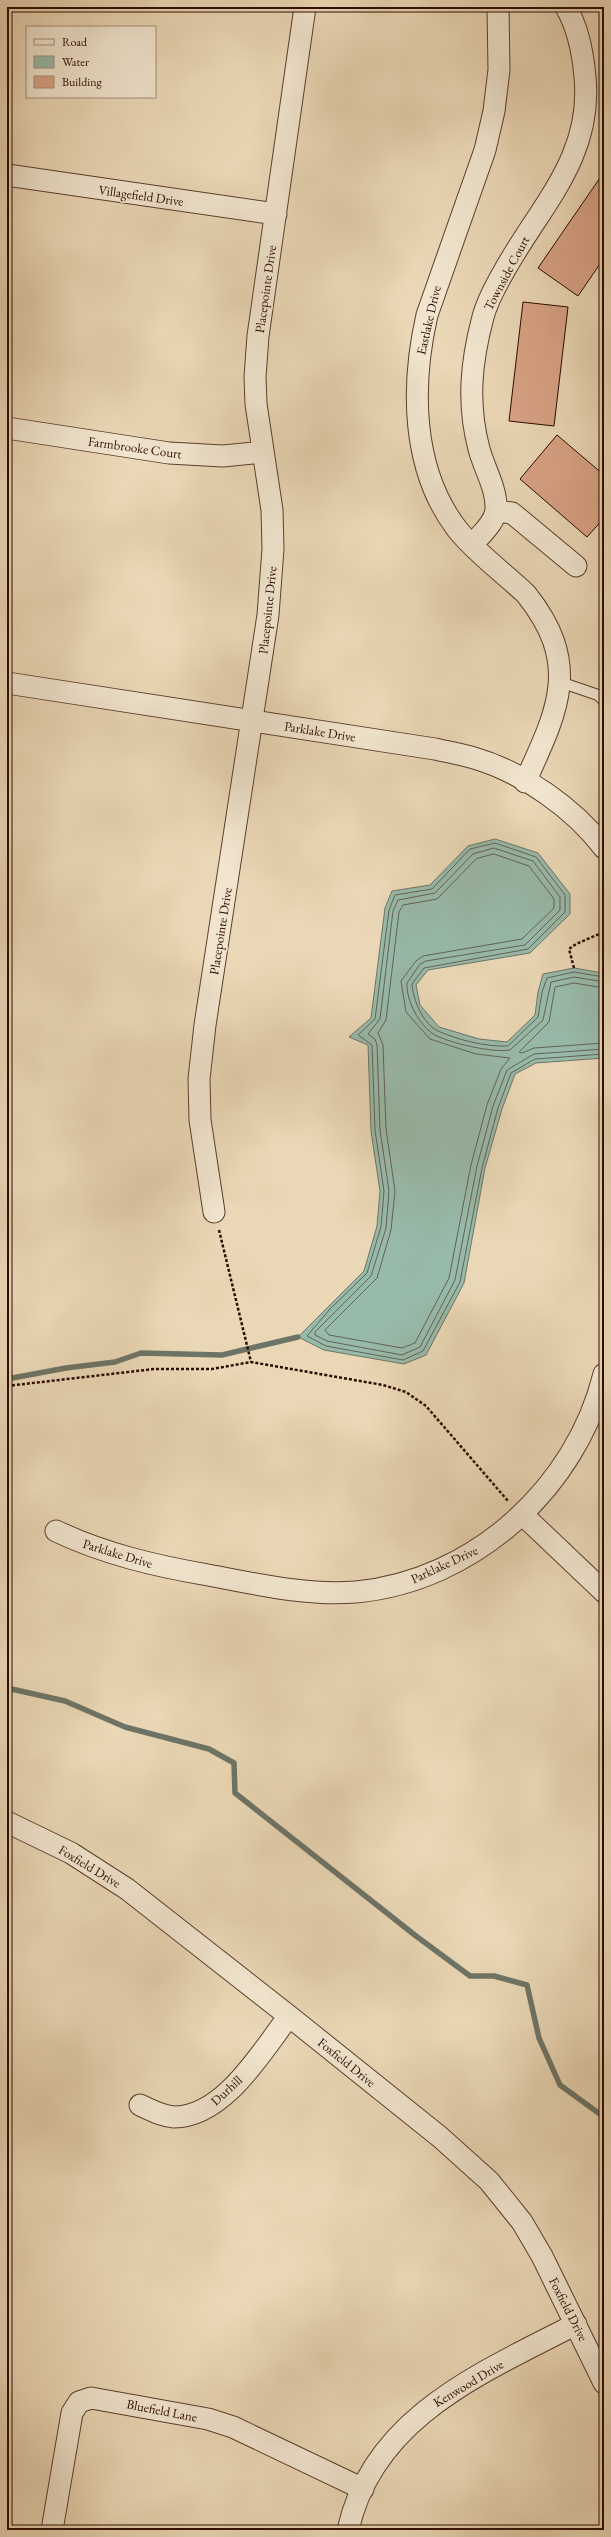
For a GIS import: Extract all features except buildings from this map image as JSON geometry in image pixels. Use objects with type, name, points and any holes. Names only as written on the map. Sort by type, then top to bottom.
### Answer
[{"type":"street","name":"Placepointe Drive","points":[[214,1212],[200,1133],[199,1079],[205,1025],[268,616],[274,549],[272,510],[255,376],[258,336],[305,7]]},
{"type":"street","name":"Eastlake Drive","points":[[498,7],[499,70],[494,111],[484,150],[427,315],[421,340],[417,380],[420,433],[432,484],[443,508],[458,529],[535,605],[554,641],[560,682],[552,723],[525,782]]},
{"type":"street","name":"Townside Court","points":[[496,511],[496,500],[479,449],[473,422],[470,395],[474,354],[484,315],[494,290],[513,254],[558,188],[570,165],[583,127],[586,88],[584,62],[578,37],[566,7]]},
{"type":"street","name":"Villagefield Drive","points":[[7,175],[276,214]]},
{"type":"street","name":"Farmbrooke Court","points":[[7,428],[169,453],[223,456],[264,452]]},
{"type":"street","points":[[473,544],[492,522],[496,511],[512,513],[576,566]]},
{"type":"street","name":"Parklake Drive","points":[[7,684],[435,749],[474,758],[500,768],[525,782],[568,812],[602,839]]},
{"type":"street","name":"Parklake Drive","points":[[56,1531],[106,1552],[171,1568],[304,1591],[344,1592],[385,1588],[424,1576],[484,1545],[523,1515],[553,1481],[576,1447],[593,1410],[604,1374]]},
{"type":"street","points":[[523,1515],[604,1592]]},
{"type":"street","name":"Foxfield Drive","points":[[7,1822],[71,1853],[127,1889],[440,2137],[489,2181],[522,2222],[576,2324],[604,2383]]},
{"type":"street","name":"Durhill","points":[[140,2105],[160,2114],[173,2117],[186,2116],[210,2106],[240,2079],[289,2016]]},
{"type":"street","name":"Kenwood Drive","points":[[348,2530],[363,2489],[379,2461],[403,2430],[423,2411],[444,2395],[478,2374],[576,2324]]},
{"type":"street","name":"Bluefield Lane","points":[[52,2530],[70,2419],[79,2402],[91,2398],[208,2418],[233,2427],[363,2489]]},
{"type":"lane","points":[[560,682],[598,695],[604,700]]},
{"type":"path","points":[[574,968],[569,949],[576,944],[604,932]]},
{"type":"path","points":[[214,1212],[251,1362]]},
{"type":"path","points":[[7,1386],[154,1369],[212,1369],[251,1362],[383,1385],[406,1392],[426,1406],[523,1515]]},
{"type":"water","points":[[495,839],[538,853],[570,894],[570,914],[530,953],[428,970],[416,985],[420,1005],[439,1027],[479,1039],[507,1042],[535,1015],[538,992],[543,974],[574,968],[603,973],[604,1058],[536,1063],[515,1074],[502,1109],[485,1168],[464,1283],[426,1355],[404,1364],[324,1350],[298,1337],[364,1271],[377,1226],[380,1191],[371,1131],[368,1045],[349,1037],[371,1018],[385,908],[392,891],[430,885],[468,846]]},
{"type":"waterway","points":[[7,1379],[66,1368],[115,1362],[141,1353],[222,1355],[298,1337]]},
{"type":"waterway","points":[[7,1688],[65,1701],[125,1727],[209,1749],[234,1763],[235,1793],[416,1936],[470,1976],[494,1976],[527,1985],[539,2038],[560,2085],[604,2117]]}]
